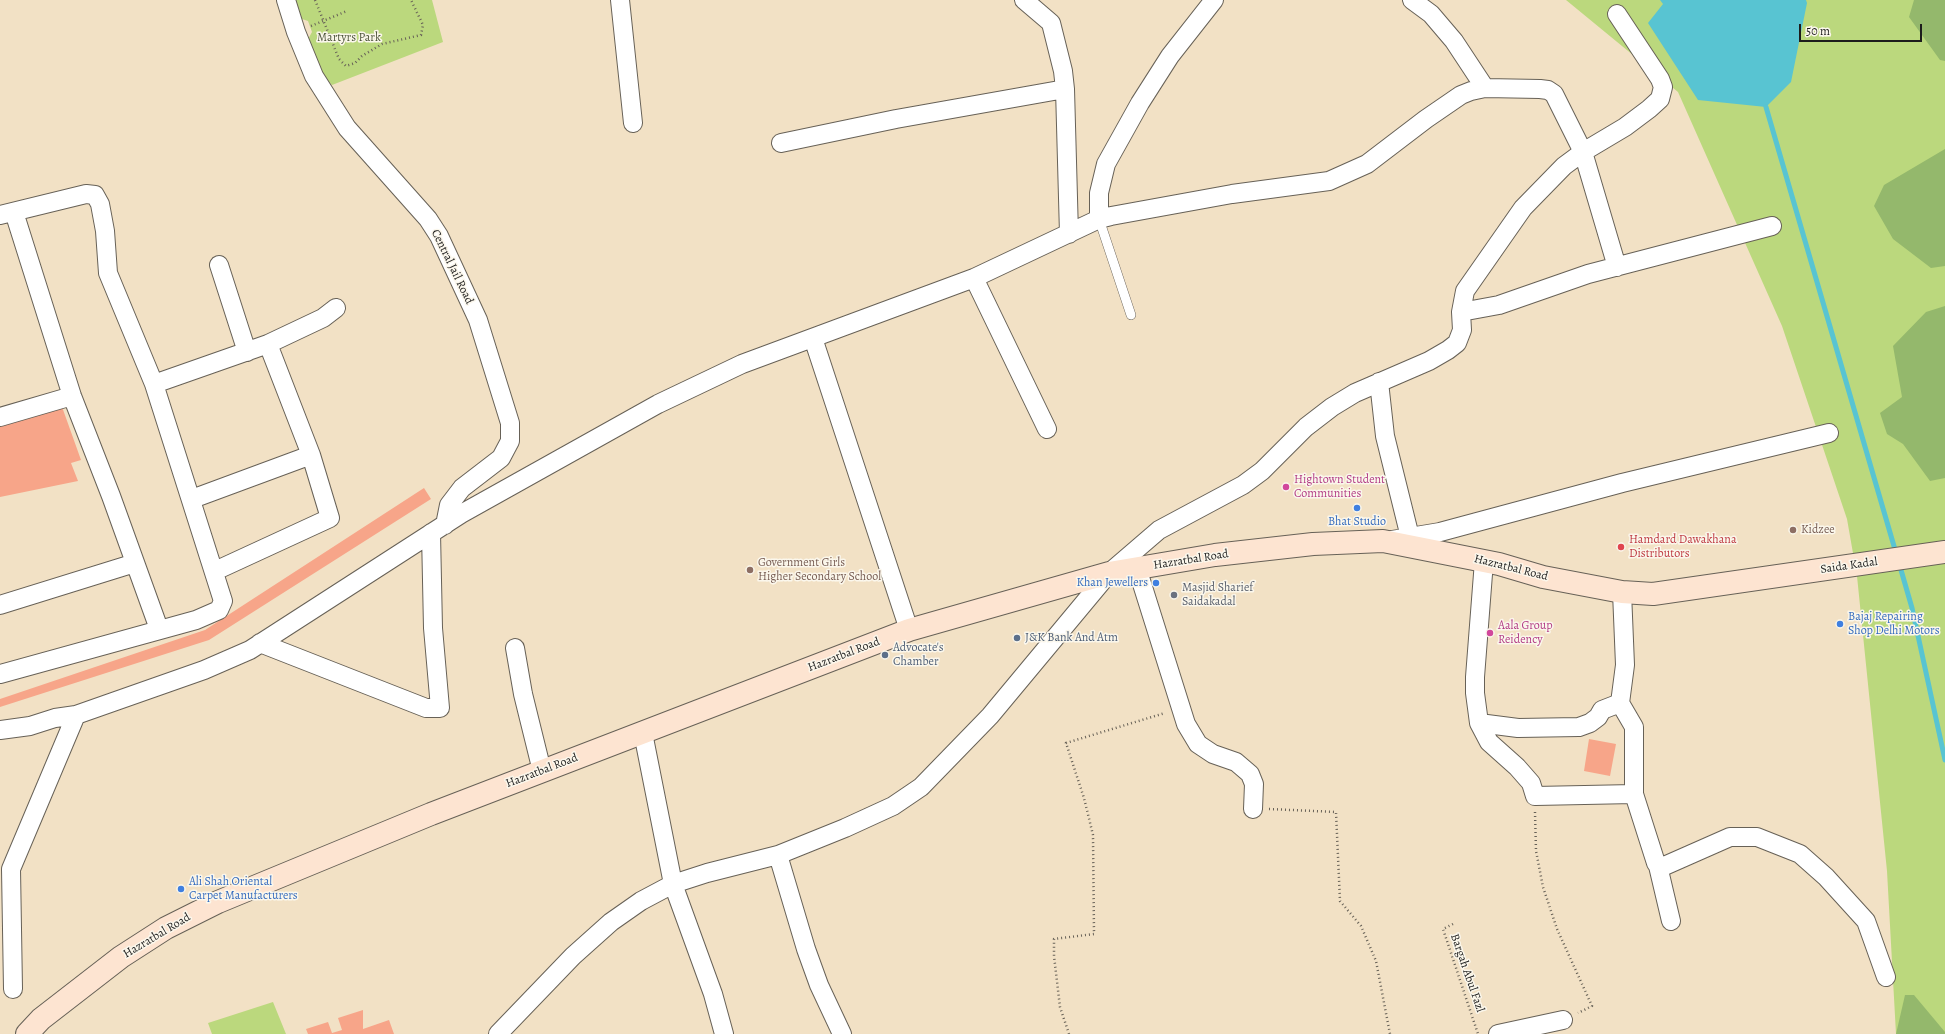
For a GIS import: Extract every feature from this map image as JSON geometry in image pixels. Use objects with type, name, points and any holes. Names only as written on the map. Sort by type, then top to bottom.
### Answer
[{"type":"main road","name":"Hazratbal Road","points":[[27,1034],[41,1019],[121,957],[166,928],[218,902],[431,814],[909,630],[1109,573],[1215,555],[1305,544],[1383,541],[1484,561],[1543,576],[1622,592],[1653,594],[1754,580]]},
{"type":"main road","name":"Saida Kadal","points":[[1754,580],[1945,552]]},
{"type":"street","name":"Central Jail Road","points":[[260,643],[441,713],[433,628],[438,529],[449,505],[462,488],[501,458],[510,441],[510,423],[478,320],[439,236],[428,219],[347,128],[314,76],[296,32],[286,0]]},
{"type":"street","points":[[620,0],[633,123]]},
{"type":"street","points":[[1024,0],[1047,18],[1054,28],[1065,89],[1068,234]]},
{"type":"street","points":[[1099,219],[1099,193],[1106,164],[1140,103],[1170,56],[1214,0]]},
{"type":"street","points":[[1412,0],[1431,14],[1454,41],[1485,88]]},
{"type":"street","points":[[498,1034],[573,956],[625,911],[672,884],[707,873],[778,855],[874,815],[893,806],[921,786],[990,716],[1109,573],[1159,530],[1243,485],[1262,471],[1306,427],[1338,404],[1379,382],[1429,361],[1448,350],[1461,336],[1461,312],[1465,291],[1523,208],[1564,166],[1583,152],[1625,127],[1650,109],[1660,98],[1663,92],[1660,79],[1617,14]]},
{"type":"street","points":[[0,730],[30,726],[55,718],[76,715],[204,670],[250,650],[438,529],[534,472],[658,404],[742,364],[974,278],[1099,219],[1232,194],[1329,181],[1367,164],[1426,119],[1461,95],[1471,91],[1485,88],[1548,90],[1554,94],[1583,152],[1617,267]]},
{"type":"street","points":[[781,143],[1065,89]]},
{"type":"street","points":[[0,674],[196,620],[219,610],[222,605],[223,595],[154,384],[108,273],[103,217],[100,204],[94,196],[90,194],[80,195],[7,214],[72,396],[111,496],[159,629]]},
{"type":"street","points":[[1461,312],[1499,305],[1588,274],[1772,226]]},
{"type":"street","points":[[219,266],[248,352]]},
{"type":"street","points":[[974,278],[1047,429]]},
{"type":"street","points":[[154,384],[268,344],[323,318],[336,308]]},
{"type":"street","points":[[813,338],[909,630]]},
{"type":"street","points":[[215,571],[330,518],[311,455],[268,344]]},
{"type":"street","points":[[1379,382],[1385,436],[1410,537]]},
{"type":"street","points":[[0,417],[72,396]]},
{"type":"street","points":[[1383,541],[1440,532],[1622,483],[1829,433]]},
{"type":"street","points":[[192,499],[311,455]]},
{"type":"street","points":[[1484,561],[1475,692],[1479,722],[1489,742],[1517,767],[1531,783],[1535,796],[1634,794]]},
{"type":"street","points":[[0,604],[135,563]]},
{"type":"street","points":[[1137,568],[1186,724],[1198,744],[1213,754],[1236,762],[1250,774],[1254,784],[1253,809]]},
{"type":"street","points":[[1622,592],[1624,665],[1620,703],[1634,727],[1634,794],[1658,866],[1671,921]]},
{"type":"street","points":[[515,648],[522,694],[542,771]]},
{"type":"street","points":[[1479,722],[1518,728],[1578,727],[1590,723],[1598,717],[1602,710],[1620,703]]},
{"type":"street","points":[[13,989],[11,869],[76,715]]},
{"type":"street","points":[[643,733],[672,884],[713,994],[724,1034]]},
{"type":"street","points":[[1658,866],[1662,867],[1730,837],[1757,837],[1800,854],[1826,877],[1866,921],[1886,977]]},
{"type":"street","points":[[778,855],[806,949],[819,985],[842,1034]]},
{"type":"street","points":[[1498,1034],[1563,1020]]},
{"type":"lane","points":[[1099,219],[1131,314]]},
{"type":"path","points":[[315,0],[340,59],[344,65],[348,66],[382,44],[422,34],[423,25],[411,0]]},
{"type":"path","points":[[296,32],[347,11]]},
{"type":"path","points":[[1069,1034],[1060,1007],[1054,956],[1054,939],[1094,934],[1094,911],[1093,835],[1084,798],[1066,743],[1181,709]]},
{"type":"path","points":[[1535,796],[1536,851],[1543,887],[1557,929],[1592,1006],[1563,1020]]},
{"type":"path","points":[[1253,809],[1336,812],[1340,901],[1361,926],[1376,961],[1390,1034]]},
{"type":"path","name":"Bargah Abul Fazl","points":[[1453,924],[1443,929],[1478,1034]]},
{"type":"green space","name":"Martyrs Park","points":[[293,0],[432,0],[443,42],[332,85],[323,76],[306,43],[312,32],[308,21],[296,17]]},
{"type":"green space","points":[[1566,0],[1945,0],[1945,1034],[1896,1034],[1887,871],[1857,576],[1847,519],[1782,326],[1678,92]]},
{"type":"green space","points":[[1914,0],[1945,0],[1945,61],[1940,60],[1909,17]]},
{"type":"green space","points":[[1945,149],[1945,266],[1931,268],[1893,239],[1874,206],[1884,185]]},
{"type":"green space","points":[[1945,306],[1945,478],[1930,481],[1903,444],[1887,434],[1880,413],[1902,397],[1893,346],[1926,312]]},
{"type":"green space","points":[[1905,995],[1914,995],[1945,1032],[1945,1034],[1896,1034]]},
{"type":"green space","points":[[273,1002],[286,1034],[212,1034],[208,1023]]},
{"type":"water","points":[[1660,0],[1806,0],[1807,3],[1791,82],[1766,107],[1698,100],[1648,23],[1663,4]]},
{"type":"building","points":[[61,404],[81,460],[71,463],[78,481],[0,497],[0,423]]},
{"type":"building","points":[[424,488],[431,499],[209,640],[0,707],[0,699],[205,630]]},
{"type":"building","points":[[1589,739],[1616,744],[1610,776],[1584,771]]},
{"type":"building","points":[[363,1010],[363,1029],[389,1020],[394,1034],[308,1034],[306,1029],[328,1022],[332,1033],[342,1030],[338,1018]]},
{"type":"waterway","points":[[1766,107],[1896,553]]},
{"type":"waterway","points":[[1899,563],[1912,608],[1945,760]]},
{"type":"place","name":"Hightown Student Communities","points":[[1286,487]]},
{"type":"place","name":"Bhat Studio","points":[[1357,508]]},
{"type":"place","name":"Kidzee","points":[[1793,530]]},
{"type":"place","name":"Hamdard Dawakhana Distributors","points":[[1621,547]]},
{"type":"place","name":"Government Girls Higher Secondary School","points":[[750,570]]},
{"type":"place","name":"Khan Jewellers","points":[[1156,583]]},
{"type":"place","name":"Masjid Sharief Saidakadal","points":[[1174,595]]},
{"type":"place","name":"Bajaj Repairing Shop Delhi Motors","points":[[1840,624]]},
{"type":"place","name":"Aala Group Reidency","points":[[1490,633]]},
{"type":"place","name":"J&K Bank And Atm","points":[[1017,638]]},
{"type":"place","name":"Advocate's Chamber","points":[[885,655]]},
{"type":"place","name":"Ali Shah Oriental Carpet Manufacturers","points":[[181,889]]}]
